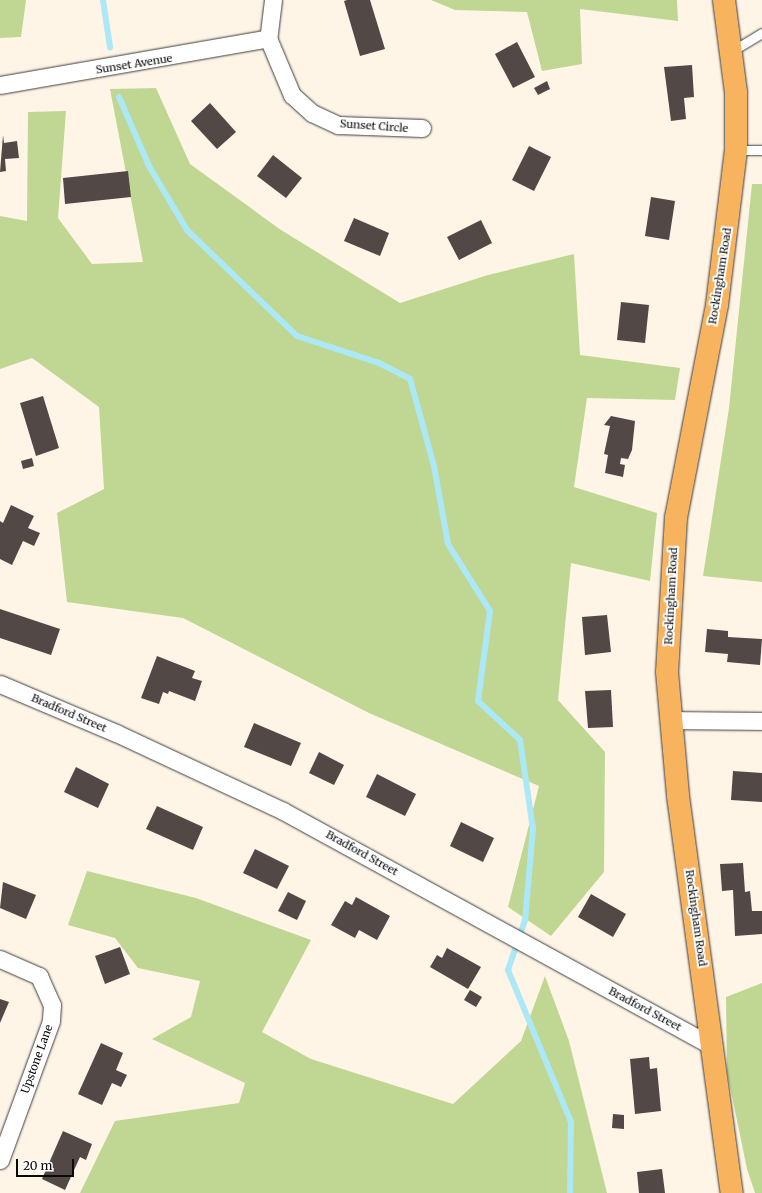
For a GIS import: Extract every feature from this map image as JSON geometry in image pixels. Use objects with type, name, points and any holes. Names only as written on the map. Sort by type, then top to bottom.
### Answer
[{"type":"main road","name":"Rockingham Road","points":[[724,0],[736,92],[736,150],[717,305],[676,517],[667,672],[671,720],[711,1045],[732,1193]]},
{"type":"street","points":[[268,38],[273,0]]},
{"type":"street","name":"Sunset Avenue","points":[[0,85],[268,38]]},
{"type":"street","name":"Sunset Circle","points":[[268,38],[292,95],[312,113],[338,124],[422,128]]},
{"type":"street","name":"Bradford Street","points":[[0,684],[250,794],[711,1045]]},
{"type":"street","points":[[671,720],[762,721]]},
{"type":"street","name":"Upstone Lane","points":[[0,959],[39,976],[52,1005],[51,1021],[0,1160]]},
{"type":"lane","points":[[731,52],[762,33]]},
{"type":"lane","points":[[736,150],[762,150]]},
{"type":"green space","points":[[0,0],[26,0],[21,37],[0,38]]},
{"type":"green space","points":[[431,0],[677,0],[678,21],[580,9],[582,64],[542,71],[527,12],[455,10]]},
{"type":"green space","points":[[156,88],[190,164],[281,230],[400,303],[488,275],[574,254],[580,355],[680,368],[675,400],[587,398],[574,487],[657,513],[650,581],[571,563],[558,700],[605,752],[604,872],[551,936],[508,907],[539,786],[369,713],[183,618],[67,602],[57,513],[104,489],[99,407],[32,358],[0,369],[0,216],[27,221],[28,112],[66,111],[58,218],[92,264],[143,262],[110,89]]},
{"type":"green space","points":[[752,184],[762,184],[762,582],[703,576],[729,408]]},
{"type":"green space","points":[[87,871],[196,898],[311,940],[262,1032],[311,1059],[453,1104],[521,1041],[545,976],[569,1041],[607,1193],[80,1193],[115,1121],[239,1103],[245,1083],[152,1039],[191,1017],[200,981],[138,968],[115,938],[68,925]]},
{"type":"green space","points":[[762,983],[762,1193],[755,1193],[747,1169],[727,1072],[726,997]]},
{"type":"building","points":[[370,0],[385,49],[360,56],[344,1]]},
{"type":"building","points":[[517,42],[535,77],[513,88],[495,54]]},
{"type":"building","points":[[692,65],[694,97],[684,98],[686,119],[671,121],[664,67]]},
{"type":"building","points":[[547,81],[550,89],[538,95],[534,88]]},
{"type":"building","points":[[210,103],[236,132],[217,149],[191,121]]},
{"type":"building","points":[[3,135],[4,143],[17,141],[19,158],[5,159],[6,171],[0,172]]},
{"type":"building","points":[[529,146],[551,157],[534,191],[512,180]]},
{"type":"building","points":[[273,155],[302,178],[286,198],[257,176]]},
{"type":"building","points":[[128,171],[131,197],[65,204],[63,178]]},
{"type":"building","points":[[651,197],[675,201],[669,240],[645,236]]},
{"type":"building","points":[[354,218],[389,233],[380,256],[344,241]]},
{"type":"building","points":[[481,220],[492,243],[459,260],[447,237]]},
{"type":"building","points":[[621,302],[649,305],[645,343],[617,340]]},
{"type":"building","points":[[43,396],[59,448],[36,456],[20,403]]},
{"type":"building","points":[[611,416],[635,421],[632,450],[628,459],[621,458],[620,464],[625,465],[623,477],[605,473],[608,455],[604,454],[610,426],[604,425]]},
{"type":"building","points":[[32,458],[34,466],[23,469],[21,461]]},
{"type":"building","points":[[11,505],[34,516],[28,528],[40,533],[34,546],[23,541],[12,565],[0,559],[0,521],[3,523]]},
{"type":"building","points":[[0,609],[60,629],[51,655],[0,638]]},
{"type":"building","points":[[607,615],[611,652],[585,655],[582,617]]},
{"type":"building","points":[[707,629],[728,631],[728,637],[762,639],[760,665],[727,662],[728,654],[705,652]]},
{"type":"building","points":[[157,656],[195,671],[192,678],[202,681],[195,701],[169,691],[168,694],[163,692],[159,704],[141,698]]},
{"type":"building","points":[[611,690],[613,727],[588,728],[585,691]]},
{"type":"building","points":[[254,723],[301,743],[291,766],[244,747]]},
{"type":"building","points":[[319,752],[344,765],[334,785],[309,773]]},
{"type":"building","points":[[76,767],[109,784],[98,808],[64,792]]},
{"type":"building","points":[[733,771],[762,773],[762,802],[731,800]]},
{"type":"building","points":[[377,774],[416,794],[405,816],[366,797]]},
{"type":"building","points":[[157,806],[203,827],[193,850],[146,829]]},
{"type":"building","points":[[461,822],[494,838],[483,862],[450,846]]},
{"type":"building","points":[[255,849],[289,866],[277,889],[243,873]]},
{"type":"building","points":[[743,863],[745,892],[750,891],[752,911],[762,911],[762,934],[735,936],[733,890],[722,891],[720,864]]},
{"type":"building","points":[[3,882],[36,895],[26,919],[0,908]]},
{"type":"building","points":[[288,892],[306,901],[297,920],[278,911]]},
{"type":"building","points":[[591,894],[626,914],[613,937],[578,917]]},
{"type":"building","points":[[356,897],[390,916],[377,940],[359,930],[355,938],[331,925],[345,901],[352,905]]},
{"type":"building","points":[[120,947],[130,974],[105,984],[95,956]]},
{"type":"building","points":[[447,948],[481,967],[468,989],[430,967],[437,955],[442,958]]},
{"type":"building","points":[[470,990],[482,997],[476,1007],[464,1000]]},
{"type":"building","points":[[0,999],[9,1002],[0,1023]]},
{"type":"building","points":[[101,1043],[123,1053],[116,1070],[127,1075],[121,1087],[112,1083],[102,1105],[78,1094]]},
{"type":"building","points":[[649,1057],[650,1069],[657,1068],[661,1111],[635,1114],[630,1059]]},
{"type":"building","points":[[613,1114],[624,1115],[624,1129],[612,1128]]},
{"type":"building","points":[[63,1131],[92,1144],[86,1160],[80,1157],[65,1190],[42,1179]]},
{"type":"building","points":[[662,1169],[665,1193],[639,1193],[637,1172]]},
{"type":"waterway","points":[[103,0],[110,47]]},
{"type":"waterway","points":[[119,97],[149,166],[187,230],[297,336],[379,363],[410,379],[434,466],[448,544],[490,611],[478,701],[520,740],[533,829],[525,920],[508,970],[571,1122],[570,1193]]}]
